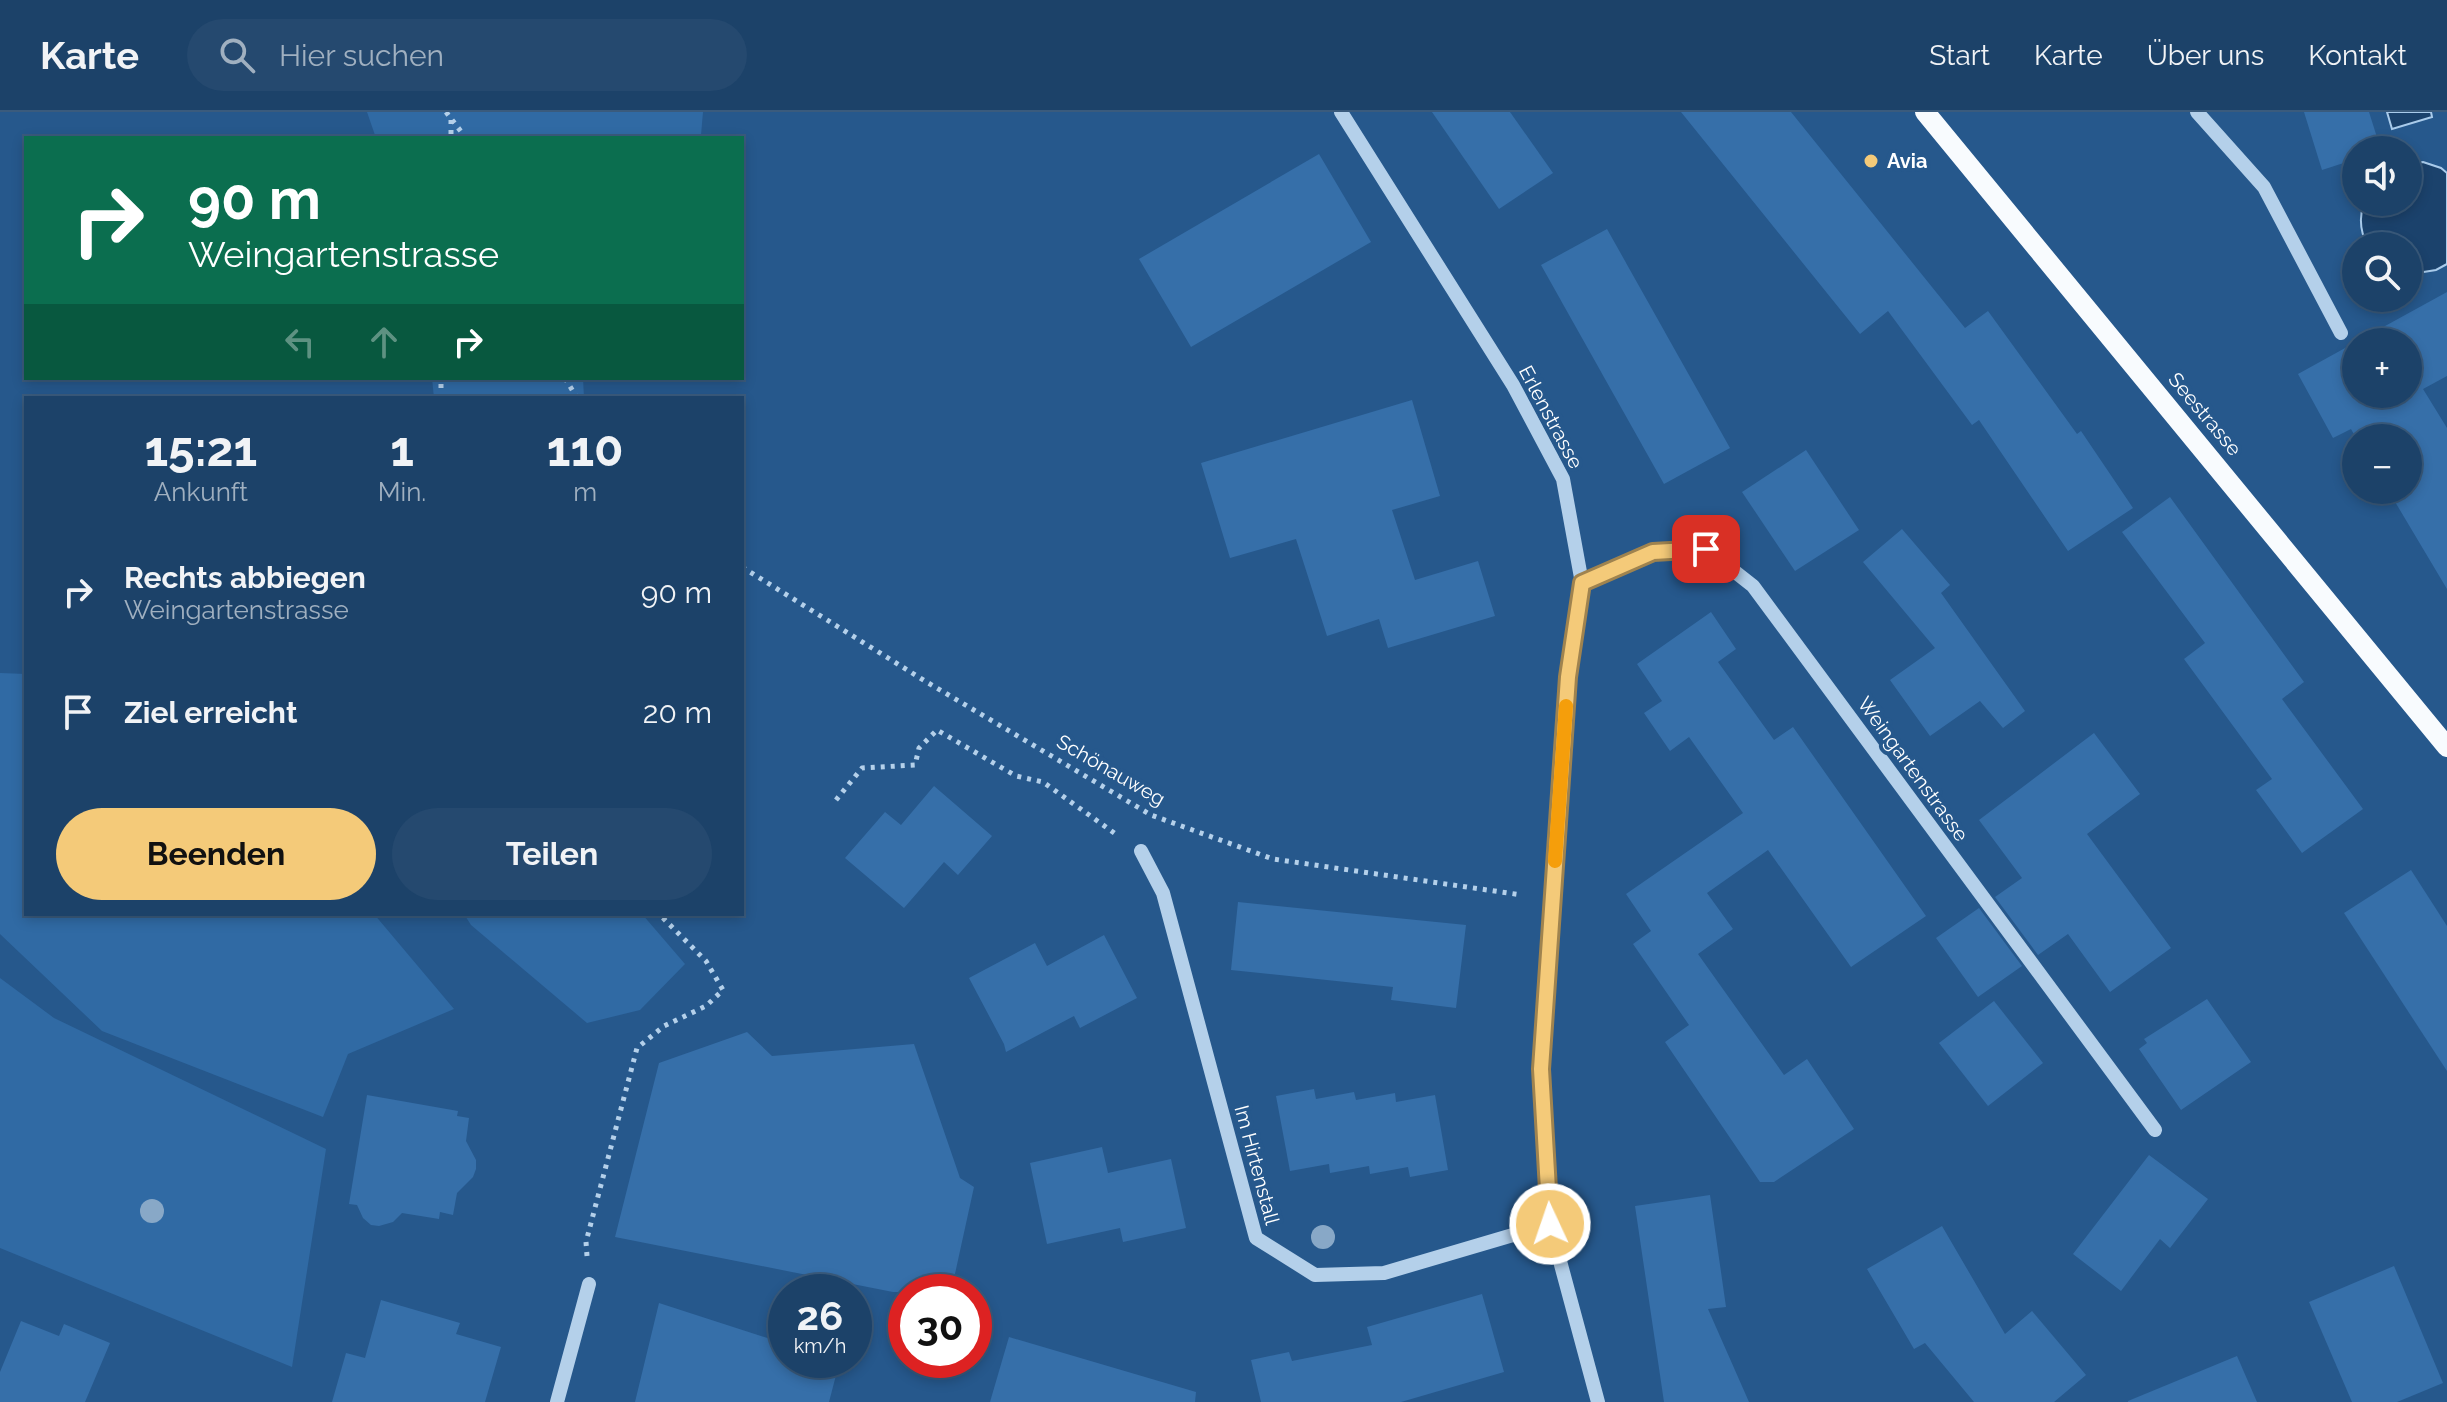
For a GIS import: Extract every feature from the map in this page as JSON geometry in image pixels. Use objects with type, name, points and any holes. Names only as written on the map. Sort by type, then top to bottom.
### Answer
[{"type":"main road","name":"Seestrasse","points":[[1925,112],[2447,747]]},
{"type":"street","name":"Erlenstrasse","points":[[1341,112],[1513,385],[1563,479],[1582,583],[1568,677],[1541,1069],[1550,1224],[1598,1402]]},
{"type":"street","points":[[2197,112],[2264,187],[2341,333]]},
{"type":"street","name":"Weingartenstrasse","points":[[1582,583],[1653,552],[1706,549],[1753,586],[2155,1130]]},
{"type":"street","name":"Im Hirtenstall","points":[[1141,851],[1163,893],[1256,1238],[1315,1275],[1384,1273],[1550,1224]]},
{"type":"street","points":[[557,1402],[589,1284]]},
{"type":"path","points":[[446,112],[464,136]]},
{"type":"path","points":[[451,120],[451,136]]},
{"type":"path","name":"Schönauweg","points":[[744,568],[925,681],[1151,815],[1273,859],[1553,899]]},
{"type":"path","points":[[836,800],[862,768],[915,765],[919,748],[937,730],[1016,776],[1043,782],[1141,851]]},
{"type":"path","points":[[586,1242],[637,1048],[664,1026],[706,1006],[723,990],[706,961],[661,916]]},
{"type":"shaded area","points":[[367,112],[703,112],[700,136],[375,136]]},
{"type":"shaded area","points":[[2387,112],[2431,112],[2432,117],[2392,129]]},
{"type":"shaded area","points":[[2422,162],[2447,173],[2447,264],[2422,272],[2422,232],[2363,232],[2361,216],[2422,216]]},
{"type":"shaded area","points":[[432,380],[583,380],[584,396],[434,396]]},
{"type":"shaded area","points":[[0,673],[24,674],[24,916],[376,916],[454,1009],[348,1054],[323,1117],[102,1031],[0,934]]},
{"type":"shaded area","points":[[465,916],[644,916],[685,964],[640,1010],[587,1023],[471,925]]},
{"type":"shaded area","points":[[0,978],[54,1018],[326,1149],[292,1367],[0,1248]]},
{"type":"building","points":[[1432,112],[1510,112],[1553,173],[1499,209]]},
{"type":"building","points":[[1681,112],[1791,112],[1965,328],[1988,311],[2077,434],[2081,431],[2133,508],[2068,551],[1979,420],[1972,425],[1888,311],[1860,334]]},
{"type":"building","points":[[2304,112],[2369,112],[2377,136],[2342,136],[2342,164],[2322,170]]},
{"type":"building","points":[[1319,154],[1371,242],[1191,347],[1139,259]]},
{"type":"building","points":[[1607,229],[1730,448],[1664,484],[1541,265]]},
{"type":"building","points":[[2447,292],[2447,376],[2423,389],[2447,428],[2447,589],[2396,504],[2422,504],[2422,424],[2342,424],[2342,434],[2333,438],[2298,374],[2342,350],[2342,408],[2422,408],[2422,328],[2381,328],[2411,312],[2422,312],[2422,306]]},
{"type":"building","points":[[1412,400],[1440,496],[1392,510],[1415,580],[1478,561],[1495,616],[1388,648],[1379,619],[1327,636],[1296,539],[1230,558],[1201,463]]},
{"type":"building","points":[[1806,450],[1859,530],[1795,571],[1742,492]]},
{"type":"building","points":[[2170,497],[2304,682],[2282,699],[2363,809],[2302,853],[2256,790],[2272,779],[2184,659],[2205,643],[2122,532]]},
{"type":"building","points":[[1902,529],[1950,585],[1941,593],[2025,711],[2003,728],[1980,701],[1930,736],[1890,680],[1935,648],[1863,562]]},
{"type":"building","points":[[1711,612],[1736,649],[1718,662],[1774,740],[1793,727],[1926,916],[1851,967],[1768,850],[1707,893],[1733,929],[1698,954],[1784,1075],[1807,1059],[1854,1129],[1774,1182],[1760,1182],[1665,1042],[1689,1025],[1633,944],[1651,931],[1626,894],[1743,813],[1689,737],[1670,751],[1644,713],[1662,701],[1637,664]]},
{"type":"building","points":[[2094,733],[2140,794],[2087,834],[2171,948],[2110,992],[2068,934],[2038,955],[1995,897],[2022,878],[1979,820]]},
{"type":"building","points":[[934,786],[992,836],[958,875],[944,862],[904,908],[845,858],[885,812],[901,825]]},
{"type":"building","points":[[2411,870],[2447,926],[2447,1071],[2344,913]]},
{"type":"building","points":[[1238,902],[1466,925],[1456,1008],[1391,1000],[1393,987],[1231,970]]},
{"type":"building","points":[[1979,908],[2022,966],[1978,997],[1936,938]]},
{"type":"building","points":[[1104,935],[1137,998],[1080,1028],[1074,1016],[1006,1052],[969,978],[1035,943],[1047,966]]},
{"type":"building","points":[[2207,999],[2251,1062],[2181,1110],[2139,1049],[2147,1043],[2144,1039]]},
{"type":"building","points":[[1994,1001],[2043,1063],[1988,1106],[1939,1043]]},
{"type":"building","points":[[747,1032],[772,1056],[914,1044],[960,1178],[974,1187],[955,1274],[888,1274],[888,1291],[872,1288],[872,1274],[802,1274],[615,1237],[659,1063]]},
{"type":"building","points":[[1314,1089],[1316,1099],[1354,1092],[1356,1100],[1395,1093],[1396,1102],[1435,1095],[1448,1170],[1410,1177],[1408,1167],[1370,1174],[1369,1166],[1330,1173],[1329,1164],[1290,1171],[1276,1096]]},
{"type":"building","points":[[367,1095],[458,1111],[457,1116],[469,1118],[466,1141],[476,1160],[476,1169],[473,1177],[457,1193],[453,1215],[440,1212],[439,1219],[402,1213],[393,1222],[379,1226],[371,1225],[363,1218],[357,1205],[349,1204]]},
{"type":"building","points":[[1102,1147],[1108,1173],[1171,1159],[1186,1228],[1123,1242],[1120,1228],[1047,1244],[1030,1163]]},
{"type":"building","points":[[2149,1155],[2208,1199],[2170,1248],[2160,1239],[2121,1291],[2073,1254]]},
{"type":"building","points":[[1710,1195],[1726,1307],[1708,1309],[1749,1402],[1664,1402],[1635,1206]]},
{"type":"building","points":[[1942,1226],[2005,1334],[2032,1311],[2086,1375],[2054,1402],[1974,1402],[1925,1343],[1914,1349],[1867,1269]]},
{"type":"building","points":[[2394,1266],[2443,1383],[2397,1402],[2352,1402],[2309,1302]]},
{"type":"building","points":[[1482,1294],[1504,1372],[1401,1402],[1261,1402],[1251,1360],[1289,1352],[1292,1361],[1372,1345],[1367,1327]]},
{"type":"building","points":[[381,1300],[460,1323],[456,1334],[501,1347],[485,1402],[332,1402],[346,1353],[365,1358]]},
{"type":"building","points":[[659,1303],[768,1338],[768,1378],[835,1378],[829,1402],[635,1402]]},
{"type":"building","points":[[21,1321],[59,1336],[64,1324],[110,1343],[85,1402],[0,1402],[0,1372]]},
{"type":"building","points":[[1009,1337],[1196,1392],[1195,1402],[990,1402]]},
{"type":"building","points":[[2237,1356],[2257,1402],[2128,1402],[2128,1401]]},
{"type":"slow traffic","points":[[1555,861],[1566,706]]},
{"type":"place","name":"Avia","points":[[1871,161]]},
{"type":"route","points":[[1550,1224],[1541,1069],[1568,677],[1582,583],[1653,552],[1706,549]]}]
